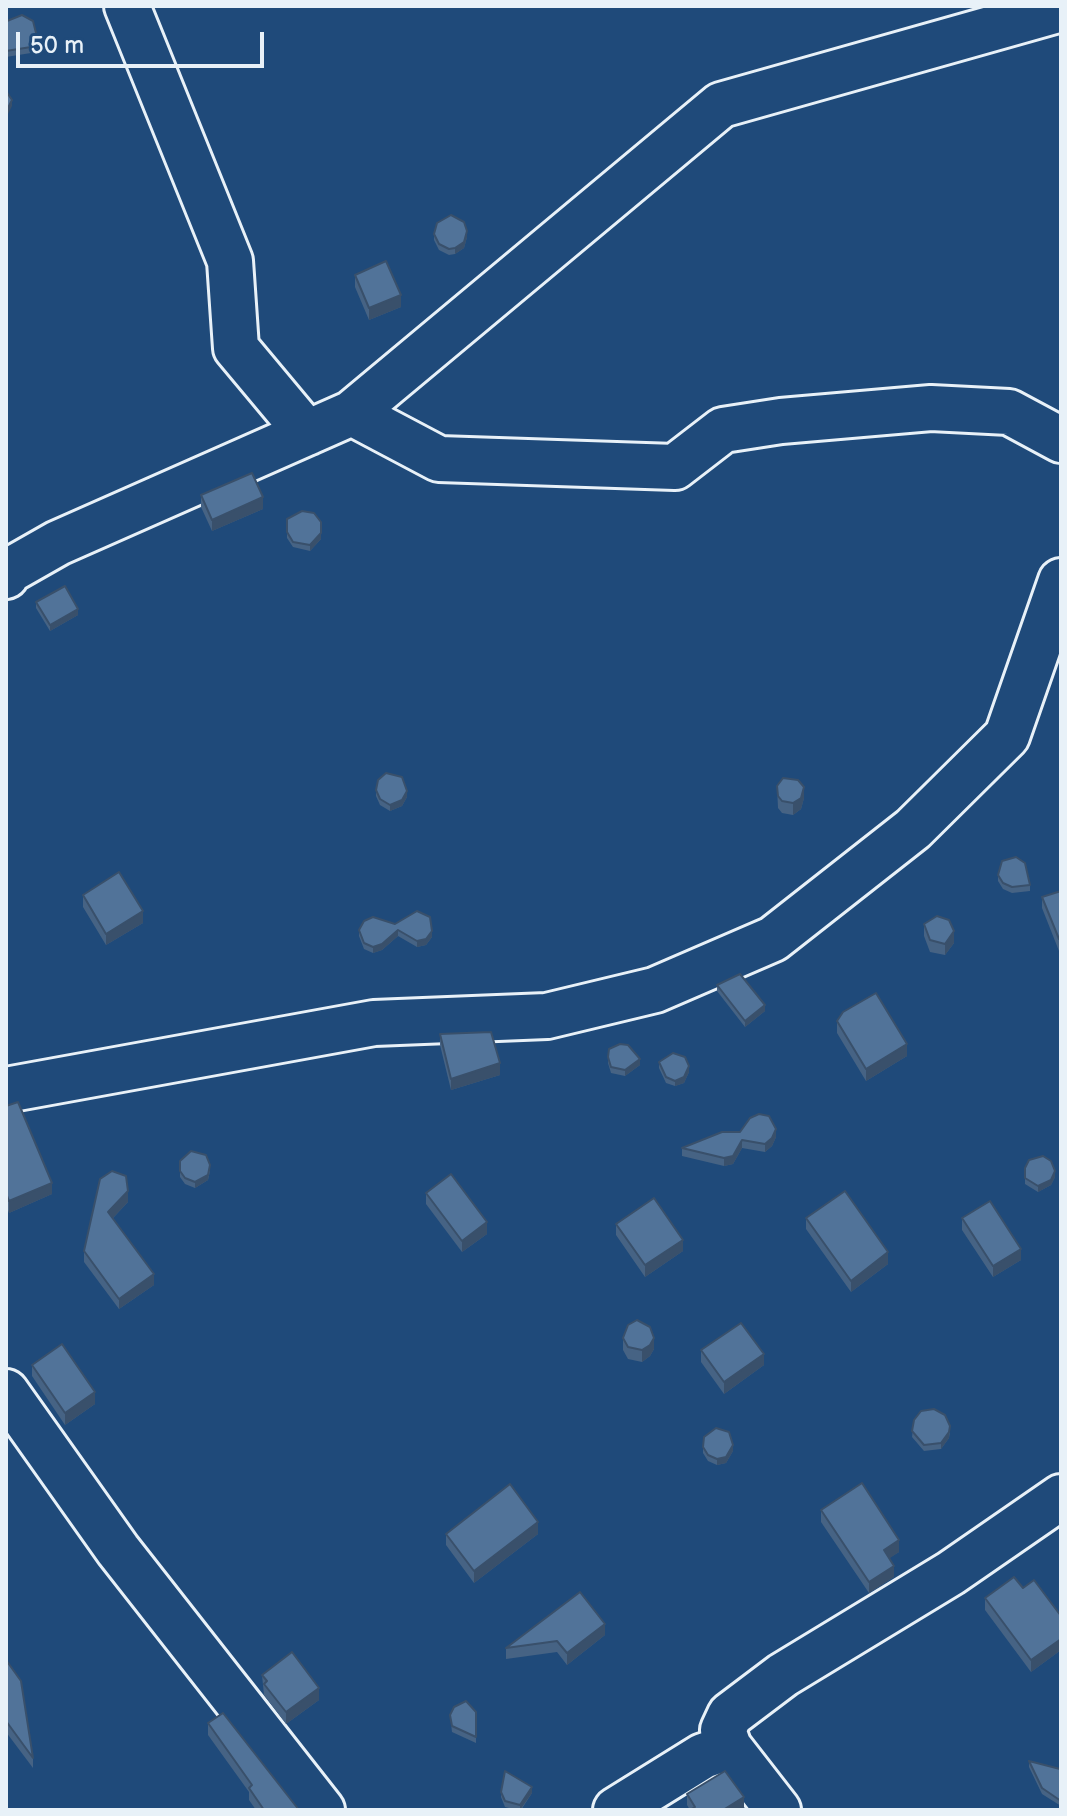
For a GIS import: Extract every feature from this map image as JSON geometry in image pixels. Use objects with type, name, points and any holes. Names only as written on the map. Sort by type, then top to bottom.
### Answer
[{"type":"street","points":[[127,6],[230,261],[236,348],[307,433]]},
{"type":"street","points":[[6,576],[7,572],[58,543],[352,413],[721,105],[1061,9]]},
{"type":"street","points":[[352,413],[439,459],[471,461],[675,467],[723,430],[781,421],[931,408],[1009,412],[1061,440]]},
{"type":"street","points":[[6,1090],[374,1023],[547,1016],[655,990],[773,939],[913,829],[1007,736],[1061,581]]},
{"type":"street","points":[[6,1392],[118,1550],[322,1810]]},
{"type":"street","points":[[778,1810],[729,1747],[723,1730],[730,1715],[783,1675],[951,1573],[1061,1497]]},
{"type":"street","points":[[616,1810],[703,1756],[729,1747]]},
{"type":"building","points":[[22,15],[33,21],[37,37],[31,47],[6,51],[7,21]]},
{"type":"building","points":[[6,91],[12,100],[6,112]]},
{"type":"building","points":[[451,215],[464,222],[467,231],[464,242],[449,249],[439,244],[434,234],[437,223]]},
{"type":"building","points":[[386,261],[401,295],[369,308],[355,275]]},
{"type":"building","points":[[252,473],[263,497],[212,520],[201,495]]},
{"type":"building","points":[[302,511],[314,513],[321,522],[321,533],[310,545],[293,542],[287,532],[287,519]]},
{"type":"building","points":[[65,586],[78,609],[50,625],[36,602]]},
{"type":"building","points":[[386,773],[402,777],[407,791],[402,800],[390,805],[380,799],[376,790],[378,780]]},
{"type":"building","points":[[783,778],[798,780],[804,787],[801,798],[793,803],[782,801],[778,796],[777,786]]},
{"type":"building","points":[[1016,857],[1025,863],[1030,885],[1012,887],[1003,883],[998,875],[1002,861]]},
{"type":"building","points":[[119,872],[143,911],[106,934],[83,895]]},
{"type":"building","points":[[1061,891],[1061,938],[1059,939],[1042,897]]},
{"type":"building","points":[[417,911],[430,917],[432,931],[426,939],[417,941],[398,930],[382,944],[373,947],[364,943],[359,930],[364,921],[373,917],[395,924]]},
{"type":"building","points":[[937,916],[949,920],[954,931],[945,944],[930,940],[924,924]]},
{"type":"building","points":[[740,974],[765,1005],[745,1021],[717,985]]},
{"type":"building","points":[[876,993],[907,1044],[866,1069],[837,1021],[843,1012]]},
{"type":"building","points":[[491,1032],[500,1063],[451,1079],[440,1034]]},
{"type":"building","points":[[620,1044],[628,1045],[640,1059],[625,1070],[611,1067],[608,1057],[609,1049]]},
{"type":"building","points":[[673,1053],[685,1057],[689,1066],[684,1077],[675,1081],[666,1077],[659,1062]]},
{"type":"building","points":[[18,1102],[52,1183],[9,1201],[6,1193],[6,1106]]},
{"type":"building","points":[[759,1114],[769,1116],[776,1129],[765,1144],[742,1140],[733,1156],[724,1158],[682,1148],[722,1132],[740,1132],[750,1118]]},
{"type":"building","points":[[191,1151],[206,1155],[210,1165],[208,1175],[195,1182],[185,1178],[180,1171],[180,1161]]},
{"type":"building","points":[[1043,1156],[1051,1161],[1055,1171],[1051,1180],[1038,1186],[1025,1178],[1025,1168],[1029,1160]]},
{"type":"building","points":[[112,1171],[126,1176],[128,1191],[108,1212],[154,1274],[119,1299],[84,1251],[100,1179]]},
{"type":"building","points":[[451,1174],[487,1222],[462,1241],[426,1193]]},
{"type":"building","points":[[845,1191],[888,1252],[851,1281],[806,1218]]},
{"type":"building","points":[[654,1198],[683,1240],[645,1265],[616,1224]]},
{"type":"building","points":[[990,1201],[1021,1249],[993,1266],[962,1218]]},
{"type":"building","points":[[637,1320],[650,1327],[654,1338],[642,1350],[628,1347],[623,1338],[628,1325]]},
{"type":"building","points":[[741,1323],[764,1354],[724,1382],[701,1350]]},
{"type":"building","points":[[62,1344],[95,1392],[65,1413],[32,1365]]},
{"type":"building","points":[[934,1409],[945,1415],[949,1432],[941,1443],[924,1445],[912,1431],[914,1420],[921,1411]]},
{"type":"building","points":[[716,1428],[729,1432],[733,1445],[726,1457],[717,1459],[708,1455],[703,1447],[704,1437]]},
{"type":"building","points":[[862,1483],[899,1540],[884,1550],[894,1566],[869,1582],[821,1510]]},
{"type":"building","points":[[510,1484],[538,1522],[474,1571],[446,1534]]},
{"type":"building","points":[[1014,1577],[1023,1588],[1034,1580],[1061,1616],[1061,1639],[1031,1660],[985,1598]]},
{"type":"building","points":[[580,1592],[605,1624],[567,1653],[557,1641],[506,1648]]},
{"type":"building","points":[[292,1652],[319,1688],[286,1712],[264,1684],[267,1681],[262,1675]]},
{"type":"building","points":[[6,1660],[21,1681],[33,1758],[6,1721]]},
{"type":"building","points":[[466,1701],[476,1712],[476,1737],[452,1726],[450,1715],[454,1707]]},
{"type":"building","points":[[223,1713],[299,1810],[264,1810],[249,1788],[252,1785],[208,1723]]},
{"type":"building","points":[[1029,1761],[1060,1769],[1061,1801],[1042,1788]]},
{"type":"building","points":[[505,1771],[532,1787],[520,1805],[505,1801],[501,1792]]},
{"type":"building","points":[[725,1771],[744,1797],[723,1810],[690,1810],[695,1807],[687,1794]]}]
